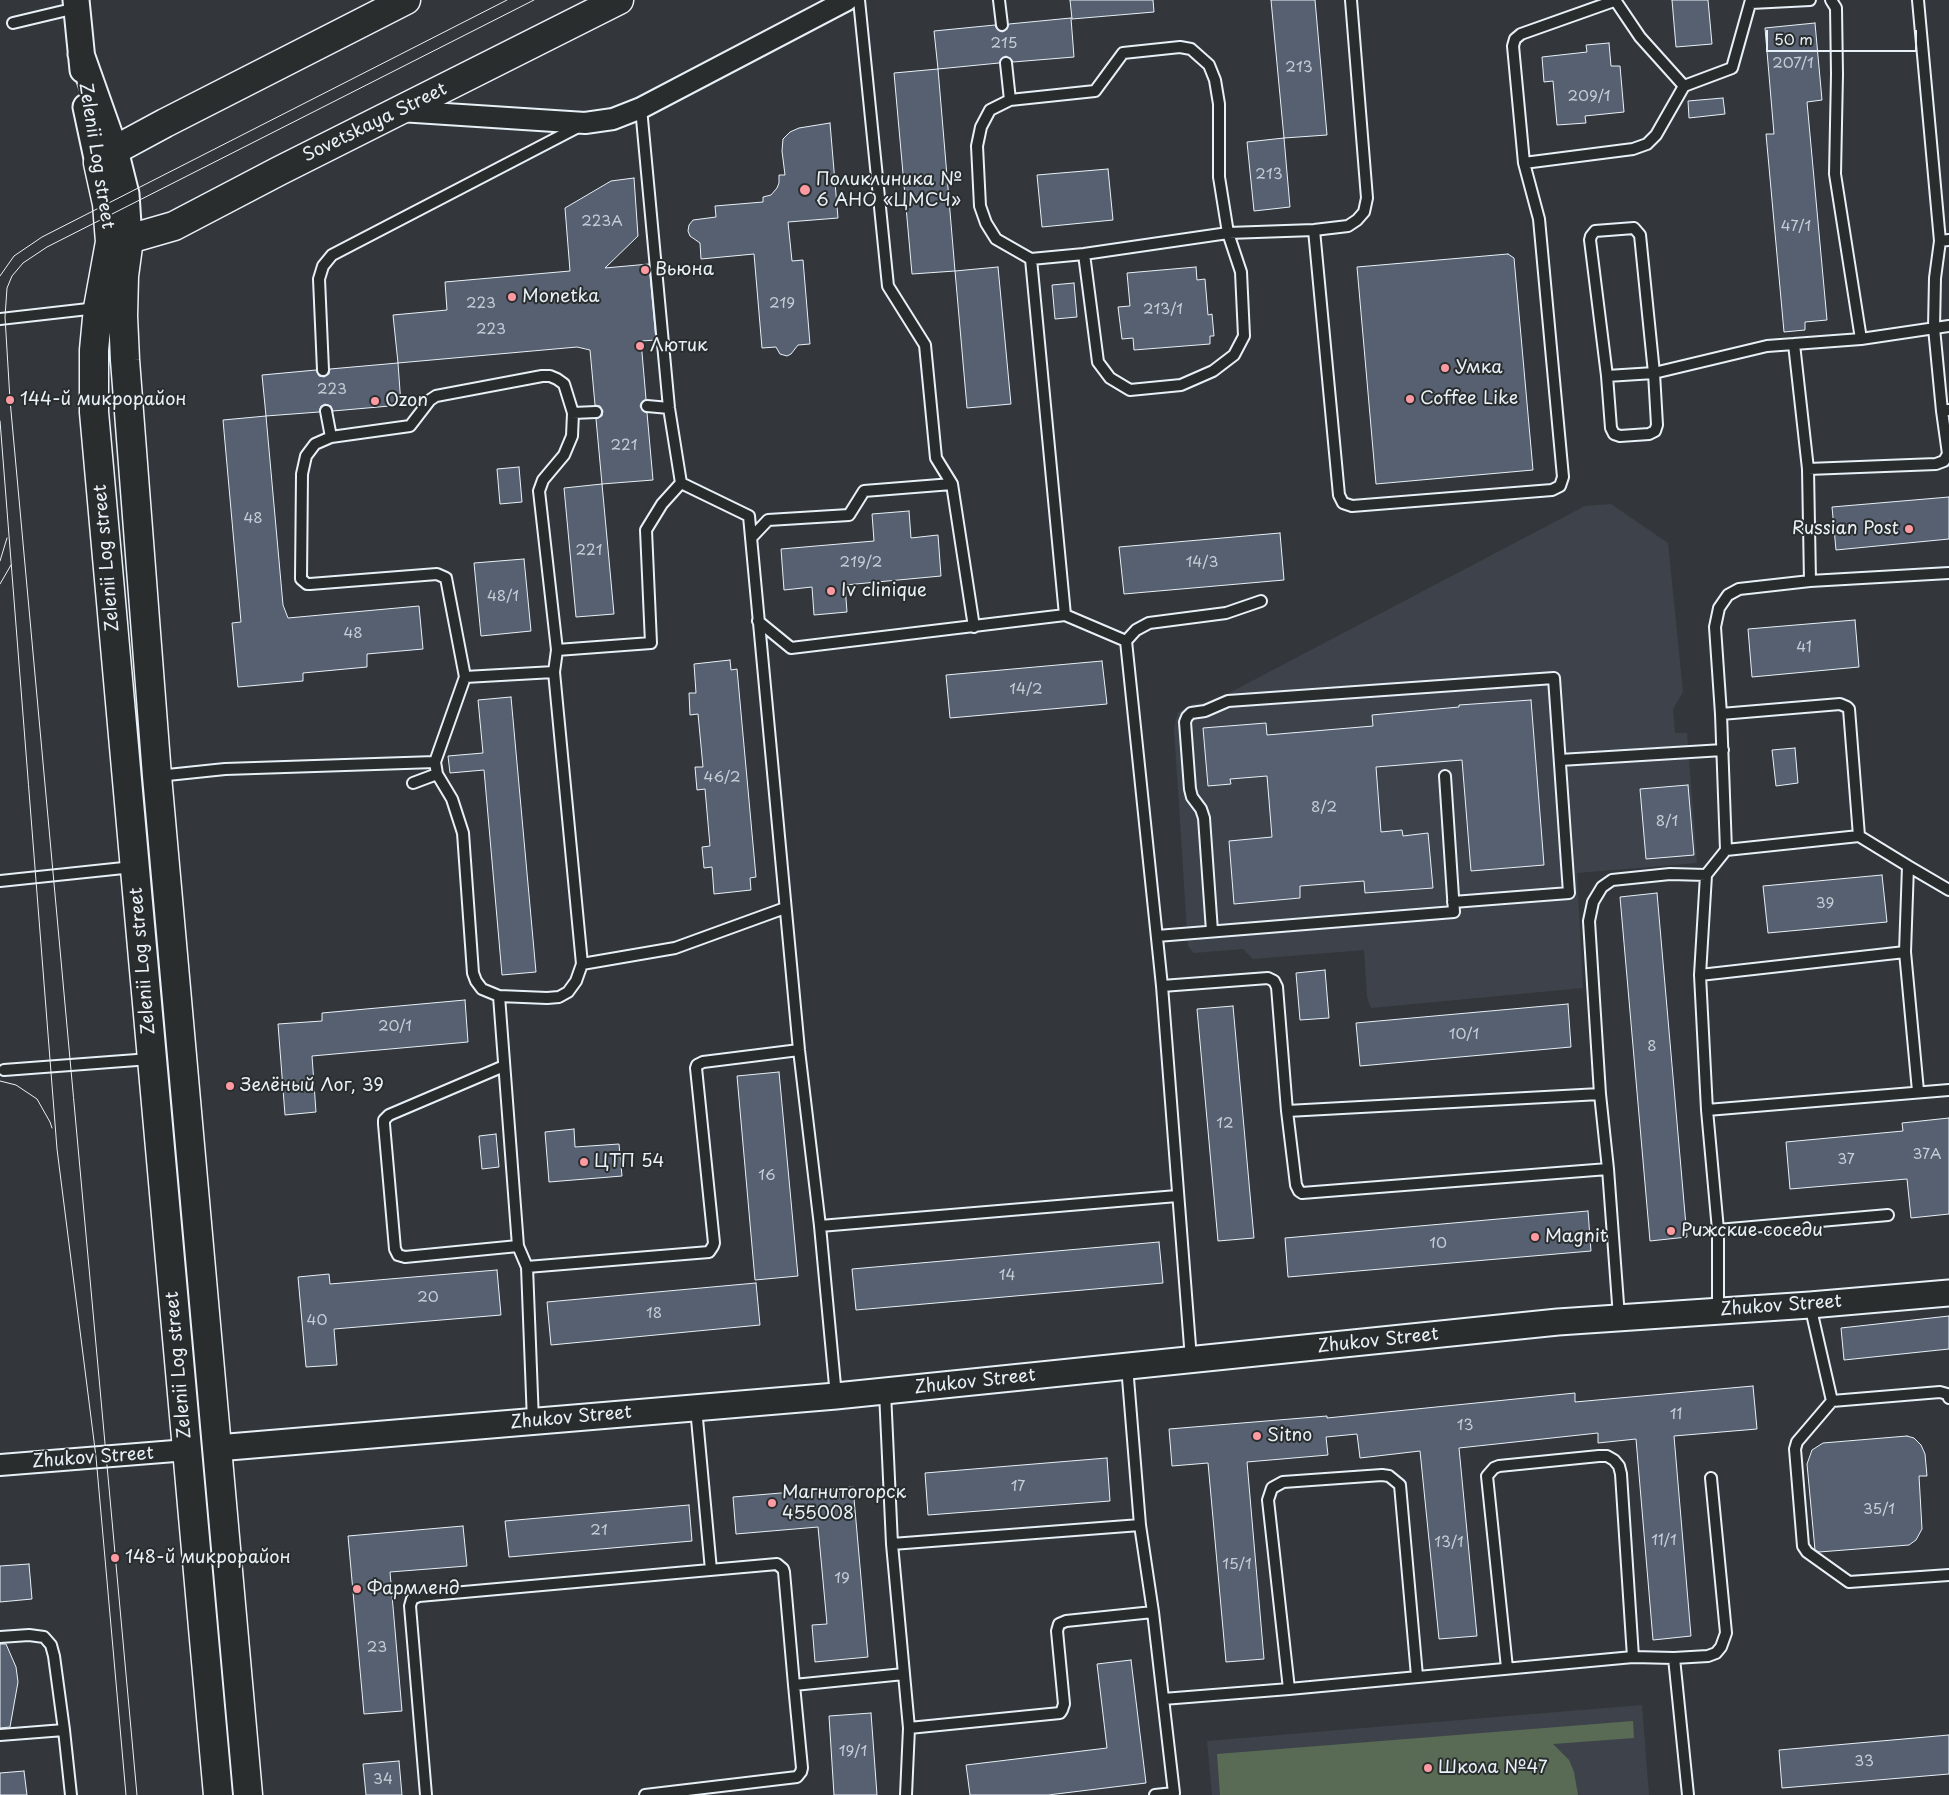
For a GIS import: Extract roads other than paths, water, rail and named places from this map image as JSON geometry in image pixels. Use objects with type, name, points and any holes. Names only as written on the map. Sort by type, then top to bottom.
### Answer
[{"type":"main road","name":"Sovetskaya Street","points":[[119,241],[174,226],[619,0]]},
{"type":"main road","points":[[106,157],[165,123],[401,2]]},
{"type":"main road","name":"Zelenii Log street","points":[[106,157],[107,204],[119,241],[124,286],[125,360],[157,776],[248,1795]]},
{"type":"main road","name":"Zelenii Log street","points":[[119,241],[98,308],[94,350],[94,412],[218,1795]]},
{"type":"main road","name":"Zhukov Street","points":[[187,1450],[217,1448]]},
{"type":"street","points":[[400,111],[585,124],[613,119],[641,108],[846,0]]},
{"type":"street","name":"Zelenii Log street","points":[[77,4],[81,54],[106,157]]},
{"type":"street","name":"Zhukov Street","points":[[217,1448],[836,1396],[1618,1317],[1810,1305],[1949,1293]]},
{"type":"street","name":"Zhukov Street","points":[[0,1465],[187,1450]]},
{"type":"lane","points":[[858,0],[888,286],[925,345],[936,458],[952,484],[974,626]]},
{"type":"lane","points":[[999,0],[1002,25]]},
{"type":"lane","points":[[1084,254],[1098,362],[1110,378],[1130,390],[1181,385],[1213,371],[1234,356],[1244,336],[1241,272],[1228,233],[1219,177],[1219,104],[1215,80],[1209,65],[1191,49],[1180,47],[1123,53],[1095,90],[1010,100],[990,110],[980,127],[977,146],[980,206],[986,223],[996,239],[1031,259],[1084,254],[1228,233],[1314,230],[1348,226],[1364,212],[1367,198],[1351,0]]},
{"type":"lane","points":[[1314,230],[1339,495],[1343,503],[1352,506],[1552,490],[1560,486],[1563,477],[1539,219],[1524,163],[1513,46],[1515,39],[1521,34],[1614,0],[1640,37],[1684,86]]},
{"type":"lane","points":[[1524,163],[1633,149],[1646,144],[1656,135],[1684,86],[1732,68],[1751,2],[1810,0]]},
{"type":"lane","points":[[1831,0],[1836,8],[1838,74],[1836,174],[1861,339]]},
{"type":"lane","points":[[1808,469],[1936,464],[1944,461],[1948,454],[1946,410],[1934,328],[1935,278],[1944,240],[1918,0]]},
{"type":"lane","points":[[13,23],[77,4]]},
{"type":"lane","points":[[1006,63],[1010,100]]},
{"type":"lane","points":[[641,108],[669,408],[681,483]]},
{"type":"lane","points":[[323,370],[319,279],[323,266],[332,255],[585,124]]},
{"type":"lane","points":[[1634,228],[1640,235],[1654,373],[1656,428],[1649,434],[1620,436],[1614,434],[1611,428],[1607,376],[1591,236],[1592,233],[1599,230],[1634,228]]},
{"type":"lane","points":[[1031,259],[1065,614]]},
{"type":"lane","points":[[0,319],[98,308]]},
{"type":"lane","points":[[1607,376],[1654,373],[1767,346],[1861,339],[1949,326]]},
{"type":"lane","points":[[1794,344],[1808,469],[1810,581]]},
{"type":"lane","points":[[550,376],[564,384],[573,413],[572,436],[564,455],[543,480],[539,491],[558,650],[554,672],[582,964],[576,981],[568,992],[558,997],[499,996],[482,989],[476,982],[473,973],[462,833],[452,799],[437,774],[435,762],[465,677],[447,581],[444,576],[438,574],[307,584],[301,579],[302,474],[306,456],[315,444],[331,437],[408,426],[412,424],[434,397],[550,376]]},
{"type":"lane","points":[[646,406],[669,408]]},
{"type":"lane","points":[[326,411],[331,437]]},
{"type":"lane","points":[[573,413],[596,412]]},
{"type":"lane","points":[[681,483],[749,516],[799,1050],[820,1226],[836,1396]]},
{"type":"lane","points":[[558,650],[651,643],[646,530],[662,504],[681,483]]},
{"type":"lane","points":[[751,538],[768,520],[849,515],[864,491],[952,484]]},
{"type":"lane","points":[[1718,1310],[1718,1230],[1707,1110],[1700,975],[1706,875],[1726,850],[1721,714],[1715,627],[1719,608],[1728,595],[1739,589],[1810,581],[1949,573]]},
{"type":"lane","points":[[1191,1360],[1162,986],[1126,641],[1136,630],[1149,622],[1226,613],[1261,601]]},
{"type":"lane","points":[[758,621],[791,648],[1065,614],[1126,641]]},
{"type":"lane","points":[[465,677],[554,672]]},
{"type":"lane","points":[[1212,931],[1204,818],[1202,809],[1192,797],[1190,789],[1185,722],[1191,713],[1205,711],[1228,701],[1554,678],[1569,893],[1453,902]]},
{"type":"lane","points":[[1721,714],[1840,704],[1847,707],[1850,713],[1859,836]]},
{"type":"lane","points":[[1560,760],[1722,750]]},
{"type":"lane","points":[[157,776],[225,769],[435,762]]},
{"type":"lane","points":[[413,783],[437,774]]},
{"type":"lane","points":[[1157,936],[1454,912],[1445,776]]},
{"type":"lane","points":[[1726,850],[1859,836],[1949,890]]},
{"type":"lane","points":[[1908,866],[1904,952],[1918,1091]]},
{"type":"lane","points":[[0,881],[134,867]]},
{"type":"lane","points":[[1618,1317],[1608,1169],[1600,1094],[1589,921],[1593,902],[1602,887],[1612,880],[1670,874],[1706,875]]},
{"type":"lane","points":[[582,964],[675,948],[785,908]]},
{"type":"lane","points":[[1700,975],[1904,952]]},
{"type":"lane","points":[[1162,986],[1268,978],[1274,981],[1278,987],[1287,1111],[1296,1185],[1302,1193],[1608,1169]]},
{"type":"lane","points":[[499,996],[518,1246],[527,1267],[533,1422]]},
{"type":"lane","points":[[527,1267],[709,1252],[714,1243],[697,1065],[703,1062],[799,1050]]},
{"type":"lane","points":[[4,1070],[152,1058]]},
{"type":"lane","points":[[504,1066],[389,1115],[386,1117],[384,1124],[395,1249],[398,1255],[405,1257],[518,1246]]},
{"type":"lane","points":[[1707,1110],[1918,1091],[1949,1090]]},
{"type":"lane","points":[[1287,1111],[1600,1094]]},
{"type":"lane","points":[[820,1226],[1177,1196]]},
{"type":"lane","points":[[1718,1230],[1888,1215]]},
{"type":"lane","points":[[1810,1305],[1832,1400]]},
{"type":"lane","points":[[1127,1366],[1140,1525],[1153,1612],[1174,1794],[1155,1795]]},
{"type":"lane","points":[[885,1391],[892,1544],[909,1728],[906,1795]]},
{"type":"lane","points":[[1949,1398],[1947,1394],[1940,1392],[1832,1400],[1795,1446],[1803,1546],[1805,1550],[1849,1582],[1949,1575]]},
{"type":"lane","points":[[696,1408],[711,1570]]},
{"type":"lane","points":[[1506,1668],[1487,1476],[1494,1468],[1499,1466],[1599,1456],[1607,1456],[1614,1460],[1619,1466],[1621,1474],[1633,1657]]},
{"type":"lane","points":[[1289,1688],[1268,1500],[1272,1488],[1283,1482],[1382,1475],[1389,1476],[1400,1485],[1417,1676]]},
{"type":"lane","points":[[1163,1699],[1633,1657],[1674,1658],[1708,1656],[1716,1653],[1725,1640],[1726,1632],[1711,1478]]},
{"type":"lane","points":[[892,1544],[1140,1525]]},
{"type":"lane","points":[[426,1795],[410,1606],[412,1599],[418,1596],[774,1564],[783,1569],[802,1768],[797,1777],[645,1795]]},
{"type":"lane","points":[[909,1728],[1060,1713],[1064,1704],[1057,1631],[1059,1624],[1066,1621],[1153,1612]]},
{"type":"lane","points":[[0,1637],[44,1636],[51,1645],[64,1730],[71,1795]]},
{"type":"lane","points":[[1674,1658],[1688,1795]]},
{"type":"lane","points":[[794,1685],[904,1674]]},
{"type":"lane","points":[[0,1735],[64,1730]]},
{"type":"tram line","points":[[0,276],[14,256],[42,237],[507,0]]},
{"type":"tram line","points":[[137,1795],[10,400],[5,317],[7,288],[12,276],[23,263],[47,247],[534,0]]},
{"type":"tram line","points":[[0,421],[57,1149],[96,1457],[126,1795]]},
{"type":"tram line","points":[[0,561],[7,538]]},
{"type":"tram line","points":[[0,584],[11,565]]},
{"type":"tram line","points":[[0,1081],[16,1085],[37,1099],[52,1128]]},
{"type":"place","name":"Поликлиника № 6 АНО «ЦМСЧ»","points":[[805,190]]},
{"type":"place","name":"Вьюна","points":[[645,270]]},
{"type":"place","name":"Monetka","points":[[512,297]]},
{"type":"place","name":"Лютик","points":[[640,346]]},
{"type":"place","name":"Умка","points":[[1445,368]]},
{"type":"place","name":"Coffee Like","points":[[1410,399]]},
{"type":"place","name":"144-й микрорайон","points":[[10,400]]},
{"type":"place","name":"Ozon","points":[[375,401]]},
{"type":"place","name":"Russian Post","points":[[1909,529]]},
{"type":"place","name":"Iv clinique","points":[[831,591]]},
{"type":"place","name":"Зелёный Лог, 39","points":[[230,1086]]},
{"type":"place","name":"ЦТП 54","points":[[584,1162]]},
{"type":"place","name":"Рижские соседи","points":[[1671,1231]]},
{"type":"place","name":"Magnit","points":[[1535,1237]]},
{"type":"place","name":"Sitno","points":[[1257,1436]]},
{"type":"place","name":"Магнитогорск 455008","points":[[772,1503]]},
{"type":"place","name":"148-й микрорайон","points":[[115,1558]]},
{"type":"place","name":"Фармленд","points":[[357,1589]]},
{"type":"place","name":"Школа №47","points":[[1428,1768]]}]
